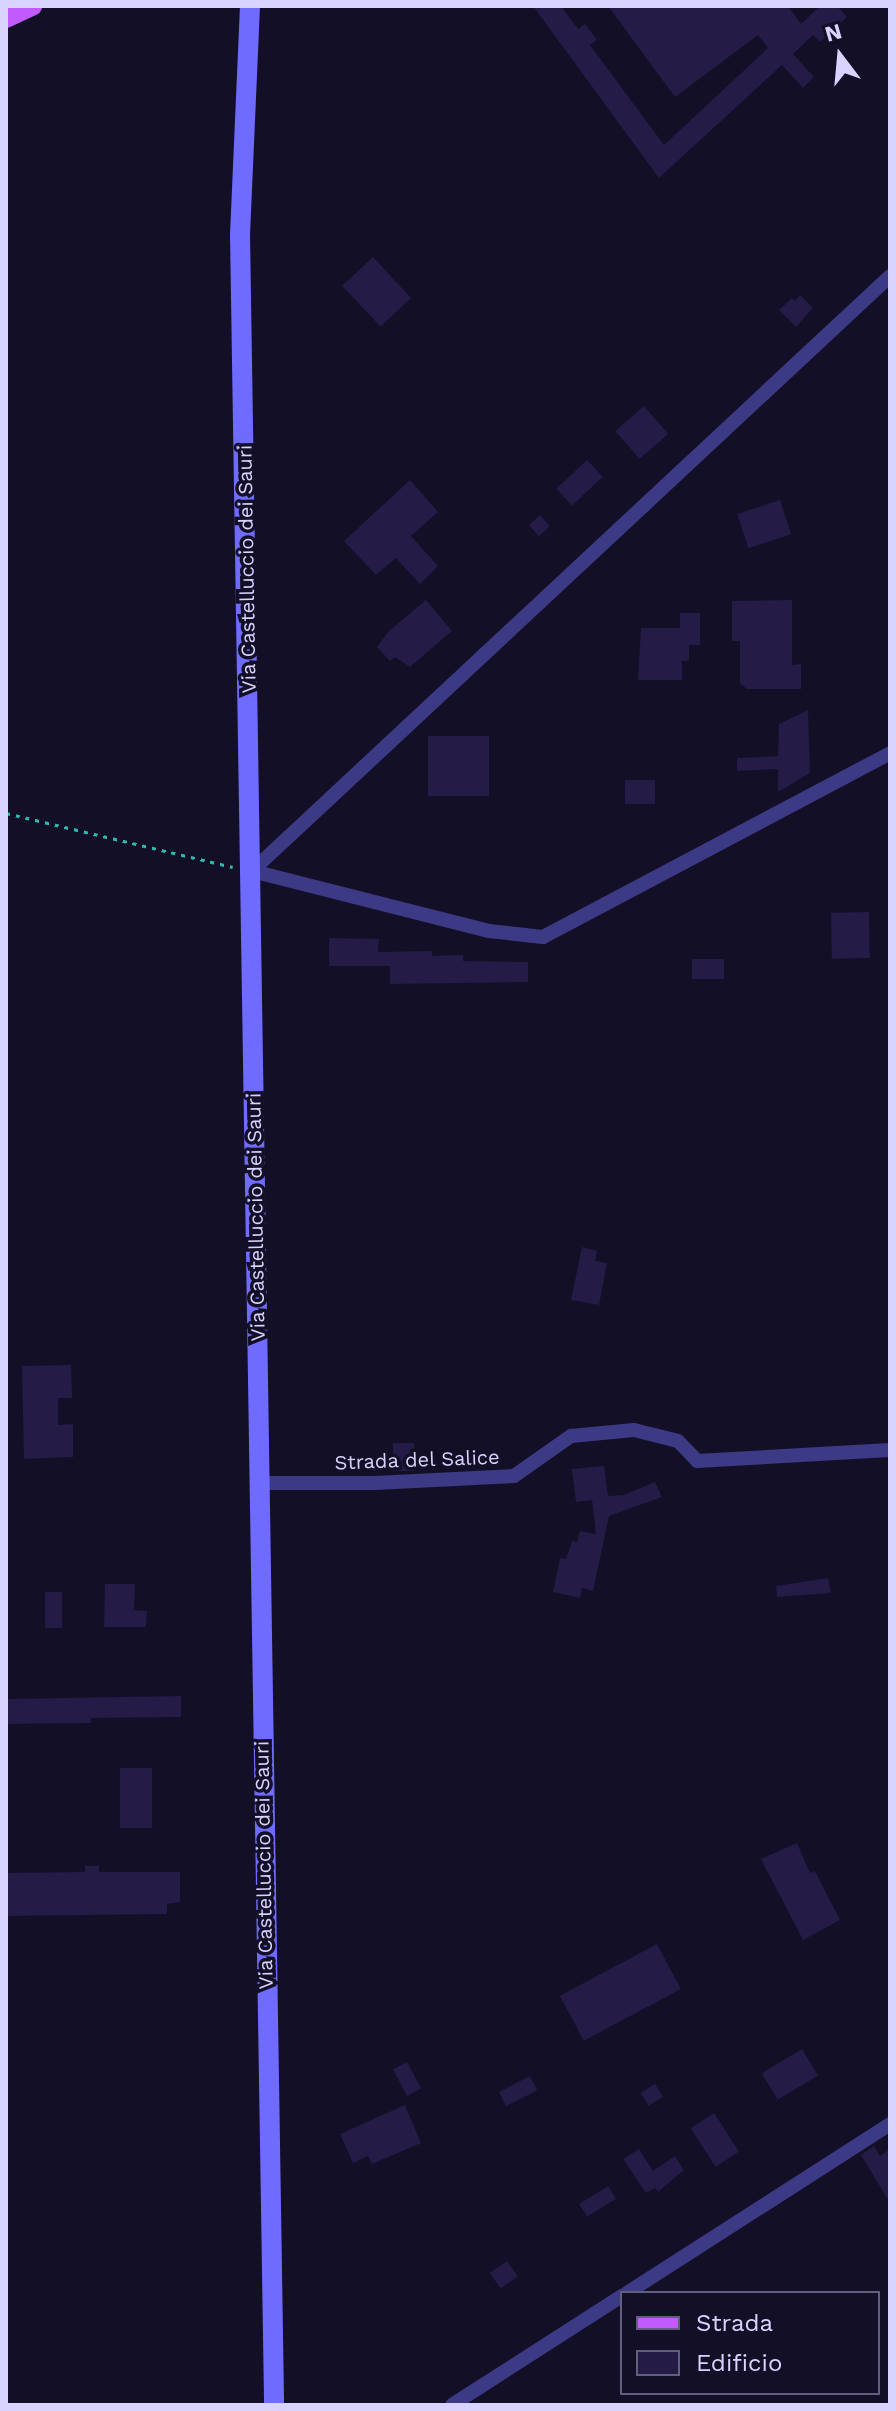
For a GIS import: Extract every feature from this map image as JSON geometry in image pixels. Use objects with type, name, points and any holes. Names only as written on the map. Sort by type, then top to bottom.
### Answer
[{"type":"main road","points":[[6,18],[32,6]]},
{"type":"street","name":"Via Castelluccio dei Sauri","points":[[253,6],[240,234],[274,2405]]},
{"type":"street","points":[[252,871],[890,276]]},
{"type":"street","points":[[252,871],[489,931],[543,937],[890,753]]},
{"type":"street","name":"Strada del Salice","points":[[259,1483],[375,1483],[514,1476],[571,1436],[634,1430],[678,1441],[697,1461],[890,1450]]},
{"type":"street","points":[[630,2291],[890,2124]]},
{"type":"street","points":[[452,2405],[620,2298]]},
{"type":"path","points":[[6,813],[252,871]]},
{"type":"building","points":[[533,6],[561,6],[578,29],[585,24],[597,40],[590,45],[664,145],[768,48],[758,35],[675,97],[608,6],[788,6],[801,24],[820,6],[837,6],[847,17],[820,42],[813,35],[793,54],[814,77],[803,88],[782,65],[659,178]]},
{"type":"building","points":[[373,257],[411,298],[380,327],[342,286]]},
{"type":"building","points":[[800,295],[813,308],[796,327],[779,310]]},
{"type":"building","points":[[644,406],[668,434],[640,459],[615,431]]},
{"type":"building","points":[[587,460],[603,477],[572,505],[556,489]]},
{"type":"building","points":[[410,480],[438,512],[411,536],[438,566],[420,584],[396,558],[376,575],[344,541]]},
{"type":"building","points":[[780,500],[791,534],[748,548],[737,514]]},
{"type":"building","points":[[540,515],[550,526],[539,536],[529,525]]},
{"type":"building","points":[[426,600],[452,631],[410,667],[395,657],[390,661],[377,647],[389,631]]},
{"type":"building","points":[[792,600],[792,665],[801,664],[801,689],[747,689],[740,683],[740,641],[732,641],[732,601]]},
{"type":"building","points":[[680,613],[700,613],[700,645],[689,645],[689,661],[682,661],[682,680],[638,680],[641,628],[680,628]]},
{"type":"building","points":[[808,710],[810,773],[778,792],[778,769],[737,771],[737,758],[778,756],[779,724]]},
{"type":"building","points":[[428,736],[489,736],[489,796],[428,796]]},
{"type":"building","points":[[625,780],[655,780],[655,804],[625,804]]},
{"type":"building","points":[[869,912],[870,958],[832,959],[831,913]]},
{"type":"building","points":[[329,938],[379,939],[378,952],[432,951],[432,956],[463,955],[463,961],[528,962],[528,982],[390,984],[390,966],[329,966]]},
{"type":"building","points":[[692,959],[724,959],[724,979],[692,979]]},
{"type":"building","points":[[582,1247],[597,1251],[595,1261],[607,1263],[599,1305],[571,1300]]},
{"type":"building","points":[[71,1365],[72,1398],[58,1398],[58,1425],[73,1424],[73,1457],[24,1459],[22,1366]]},
{"type":"building","points":[[393,1443],[414,1443],[414,1471],[393,1471]]},
{"type":"building","points":[[604,1466],[608,1496],[624,1495],[655,1482],[662,1497],[609,1516],[593,1591],[582,1588],[580,1598],[553,1592],[560,1558],[566,1559],[572,1541],[577,1542],[580,1531],[596,1534],[592,1500],[576,1502],[572,1469]]},
{"type":"building","points":[[828,1578],[831,1593],[777,1597],[776,1586]]},
{"type":"building","points":[[105,1584],[135,1584],[134,1610],[147,1611],[146,1627],[104,1627]]},
{"type":"building","points":[[45,1592],[62,1592],[62,1628],[45,1628]]},
{"type":"building","points":[[181,1696],[181,1717],[91,1718],[91,1723],[6,1724],[6,1699]]},
{"type":"building","points":[[120,1768],[152,1768],[152,1828],[120,1828]]},
{"type":"building","points":[[797,1843],[810,1873],[815,1871],[840,1920],[803,1940],[761,1859]]},
{"type":"building","points":[[85,1866],[99,1866],[99,1872],[180,1872],[180,1902],[167,1904],[167,1914],[6,1916],[6,1873],[85,1872]]},
{"type":"building","points":[[657,1944],[681,1989],[584,2041],[560,1996]]},
{"type":"building","points":[[802,2049],[818,2076],[778,2100],[762,2073]]},
{"type":"building","points":[[407,2062],[421,2088],[407,2096],[393,2070]]},
{"type":"building","points":[[530,2076],[537,2090],[506,2106],[499,2092]]},
{"type":"building","points":[[655,2084],[663,2097],[649,2106],[641,2093]]},
{"type":"building","points":[[405,2105],[421,2143],[372,2164],[368,2156],[353,2163],[340,2134]]},
{"type":"building","points":[[714,2113],[739,2152],[716,2167],[691,2128]]},
{"type":"building","points":[[874,2146],[880,2156],[890,2149],[890,2203],[861,2155]]},
{"type":"building","points":[[639,2149],[653,2171],[675,2156],[684,2170],[658,2192],[655,2188],[646,2193],[623,2159]]},
{"type":"building","points":[[608,2186],[616,2199],[587,2217],[579,2204]]},
{"type":"building","points":[[507,2261],[518,2277],[501,2289],[490,2273]]}]
